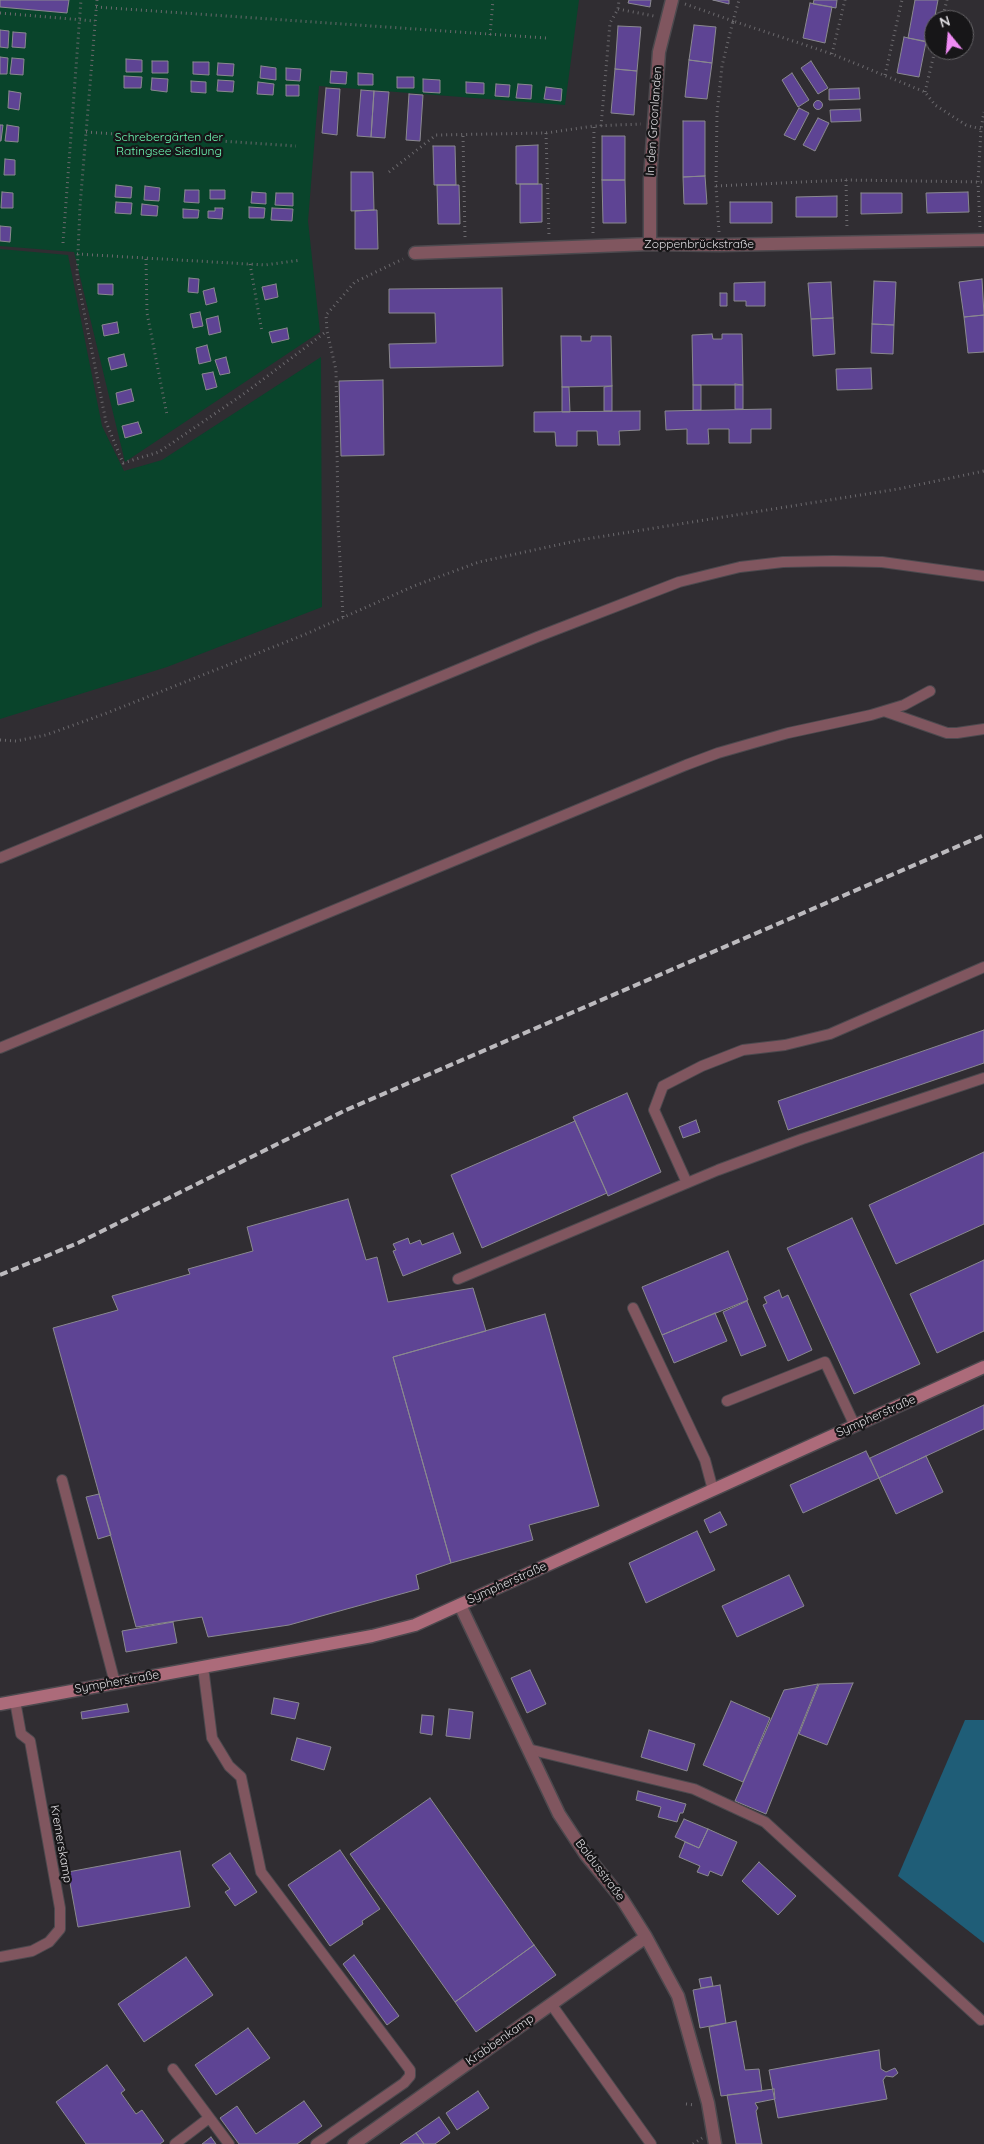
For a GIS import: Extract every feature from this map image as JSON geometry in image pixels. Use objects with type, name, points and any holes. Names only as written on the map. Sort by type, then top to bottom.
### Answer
[{"type":"street","name":"In den Groonlanden","points":[[650,244],[650,179],[659,52],[667,19],[678,2]]},
{"type":"street","name":"Zoppenbrückstraße","points":[[415,253],[650,244],[719,245],[848,241],[982,240]]},
{"type":"street","name":"Sympherstraße","points":[[0,1704],[372,1636],[415,1625],[984,1367]]},
{"type":"street","name":"Baldusstraße","points":[[460,1605],[559,1814],[586,1855],[622,1899],[646,1937],[678,1996],[708,2103],[715,2144]]},
{"type":"street","name":"Krabbenkamp","points":[[354,2144],[646,1937]]},
{"type":"lane","points":[[0,858],[528,640],[679,582],[740,567],[783,562],[833,561],[882,562],[984,576]]},
{"type":"lane","points":[[0,1048],[686,765],[718,753],[803,729],[904,706],[930,692]]},
{"type":"lane","points":[[884,711],[947,733],[984,729]]},
{"type":"lane","points":[[687,1183],[654,1110],[664,1086],[702,1066],[743,1050],[784,1045],[830,1034],[984,968]]},
{"type":"lane","points":[[458,1279],[687,1183],[802,1139],[984,1078]]},
{"type":"lane","points":[[632,1308],[705,1460],[714,1490]]},
{"type":"lane","points":[[727,1401],[825,1362],[855,1426]]},
{"type":"lane","points":[[62,1480],[115,1683]]},
{"type":"lane","points":[[204,1667],[212,1738],[229,1766],[241,1777],[261,1872],[410,2070],[410,2076],[404,2083],[316,2144]]},
{"type":"lane","name":"Kremerskamp","points":[[0,1957],[32,1951],[48,1942],[60,1929],[60,1908],[30,1741],[22,1734],[15,1701]]},
{"type":"lane","points":[[528,1749],[694,1790],[765,1822],[981,2020]]},
{"type":"lane","points":[[551,2004],[651,2144]]},
{"type":"lane","points":[[173,2070],[229,2144]]},
{"type":"lane","points":[[175,2144],[209,2118]]},
{"type":"path","points":[[63,243],[81,0]]},
{"type":"path","points":[[97,0],[77,254],[77,276],[106,422],[124,463],[159,452],[245,393],[327,331]]},
{"type":"path","points":[[490,35],[493,0]]},
{"type":"path","points":[[601,126],[610,23],[618,9],[619,0]]},
{"type":"path","points":[[719,245],[716,186],[717,113],[722,66],[739,0]]},
{"type":"path","points":[[832,54],[845,0]]},
{"type":"path","points":[[884,75],[902,0]]},
{"type":"path","points":[[678,2],[832,54],[925,92],[935,105],[966,125],[981,129]]},
{"type":"path","points":[[96,8],[546,38]]},
{"type":"path","points":[[618,9],[667,19]]},
{"type":"path","points":[[0,13],[95,21]]},
{"type":"path","points":[[925,92],[933,60]]},
{"type":"path","points":[[982,240],[978,182],[981,129],[984,112]]},
{"type":"path","points":[[388,172],[436,135],[546,133],[594,126],[654,124]]},
{"type":"path","points":[[593,246],[594,126]]},
{"type":"path","points":[[86,132],[296,146]]},
{"type":"path","points":[[546,133],[549,247]]},
{"type":"path","points":[[463,136],[465,251]]},
{"type":"path","points":[[716,186],[846,180],[984,182]]},
{"type":"path","points":[[846,180],[848,241]]},
{"type":"path","points":[[343,617],[338,524],[336,370],[327,331],[326,315],[355,282],[415,253]]},
{"type":"path","points":[[77,254],[265,265],[301,260]]},
{"type":"path","points":[[146,258],[147,313],[167,415]]},
{"type":"path","points":[[250,264],[262,332]]},
{"type":"path","points":[[0,740],[32,739],[69,727],[306,634],[414,586],[479,562],[580,540],[898,489],[984,471]]},
{"type":"green space","name":"Schrebergärten der Ratingsee Siedlung","points":[[0,0],[579,0],[565,105],[319,86],[308,221],[320,332],[125,462],[74,252],[0,246]]},
{"type":"green space","points":[[0,249],[68,255],[102,426],[124,471],[162,460],[321,357],[322,607],[167,667],[0,719]]},
{"type":"water","points":[[965,1720],[984,1720],[984,1943],[898,1876]]},
{"type":"building","points":[[0,0],[69,0],[67,13],[0,7]]},
{"type":"building","points":[[629,0],[651,0],[650,7],[628,3]]},
{"type":"building","points":[[713,0],[729,0],[729,4]]},
{"type":"building","points":[[814,0],[837,0],[836,8],[813,4]]},
{"type":"building","points":[[915,0],[938,0],[936,10],[924,10],[924,41],[908,38]]},
{"type":"building","points":[[810,3],[832,7],[825,43],[803,38]]},
{"type":"building","points":[[694,25],[716,27],[712,63],[689,60]]},
{"type":"building","points":[[618,26],[641,27],[637,71],[615,69]]},
{"type":"building","points":[[0,30],[9,31],[8,48],[0,47]]},
{"type":"building","points":[[13,32],[26,33],[25,48],[12,47]]},
{"type":"building","points":[[904,37],[924,42],[919,77],[897,73]]},
{"type":"building","points":[[0,57],[8,58],[7,74],[0,74]]},
{"type":"building","points":[[12,58],[24,59],[23,75],[10,74]]},
{"type":"building","points":[[126,59],[142,60],[142,72],[126,72]]},
{"type":"building","points":[[689,60],[712,63],[707,99],[685,97]]},
{"type":"building","points":[[152,61],[168,61],[168,73],[152,73]]},
{"type":"building","points":[[811,61],[828,88],[818,94],[801,68]]},
{"type":"building","points":[[193,62],[209,62],[209,75],[193,74]]},
{"type":"building","points":[[218,63],[234,64],[233,76],[217,75]]},
{"type":"building","points":[[261,66],[276,68],[276,80],[260,78]]},
{"type":"building","points":[[286,68],[301,69],[300,81],[286,80]]},
{"type":"building","points":[[615,69],[637,71],[634,115],[611,113]]},
{"type":"building","points":[[331,71],[347,72],[346,84],[330,83]]},
{"type":"building","points":[[358,73],[373,74],[373,85],[358,85]]},
{"type":"building","points":[[792,73],[809,100],[798,107],[782,80]]},
{"type":"building","points":[[124,76],[142,77],[141,88],[124,88]]},
{"type":"building","points":[[397,77],[414,77],[414,88],[397,88]]},
{"type":"building","points":[[152,78],[168,79],[167,92],[151,90]]},
{"type":"building","points":[[423,79],[440,80],[440,93],[423,92]]},
{"type":"building","points":[[218,80],[234,81],[233,92],[217,91]]},
{"type":"building","points":[[191,81],[206,82],[206,93],[191,92]]},
{"type":"building","points":[[258,82],[274,84],[273,95],[257,94]]},
{"type":"building","points":[[466,82],[484,83],[484,94],[466,93]]},
{"type":"building","points":[[496,84],[510,85],[509,97],[495,96]]},
{"type":"building","points":[[518,84],[532,85],[531,99],[516,98]]},
{"type":"building","points":[[286,85],[299,85],[299,96],[286,96]]},
{"type":"building","points":[[546,87],[562,89],[561,101],[544,99]]},
{"type":"building","points":[[326,88],[340,89],[337,135],[322,133]]},
{"type":"building","points":[[859,88],[860,99],[829,100],[829,89]]},
{"type":"building","points":[[361,90],[374,91],[371,137],[357,136]]},
{"type":"building","points":[[9,91],[21,93],[19,110],[8,108]]},
{"type":"building","points":[[374,91],[389,92],[385,138],[371,137]]},
{"type":"building","points":[[409,94],[423,95],[420,141],[406,140]]},
{"type":"building","points":[[818,100],[823,105],[818,110],[813,105]]},
{"type":"building","points":[[799,108],[809,113],[795,140],[784,135]]},
{"type":"building","points":[[860,109],[861,121],[831,122],[830,110]]},
{"type":"building","points":[[818,118],[829,123],[815,151],[803,145]]},
{"type":"building","points":[[683,121],[705,121],[705,176],[683,177]]},
{"type":"building","points":[[0,125],[3,125],[1,141],[0,141]]},
{"type":"building","points":[[7,125],[19,127],[18,142],[5,141]]},
{"type":"building","points":[[602,136],[625,136],[625,180],[602,180]]},
{"type":"building","points":[[538,145],[538,184],[516,184],[516,146]]},
{"type":"building","points":[[433,146],[455,146],[456,185],[434,185]]},
{"type":"building","points":[[5,159],[15,160],[15,175],[4,175]]},
{"type":"building","points":[[351,172],[373,172],[374,210],[351,211]]},
{"type":"building","points":[[705,176],[707,204],[684,204],[683,177]]},
{"type":"building","points":[[602,180],[625,180],[626,223],[603,223]]},
{"type":"building","points":[[520,184],[542,184],[542,222],[520,223]]},
{"type":"building","points":[[116,185],[132,187],[131,198],[115,197]]},
{"type":"building","points":[[437,185],[459,185],[460,224],[438,224]]},
{"type":"building","points":[[145,186],[160,188],[159,201],[144,200]]},
{"type":"building","points":[[185,190],[199,190],[199,203],[184,202]]},
{"type":"building","points":[[210,190],[225,190],[225,199],[210,199]]},
{"type":"building","points":[[2,192],[13,193],[13,208],[1,208]]},
{"type":"building","points":[[252,192],[266,193],[266,204],[251,203]]},
{"type":"building","points":[[968,192],[969,212],[927,213],[926,193]]},
{"type":"building","points":[[276,193],[293,193],[293,206],[275,205]]},
{"type":"building","points":[[861,193],[902,193],[902,213],[861,214]]},
{"type":"building","points":[[837,196],[837,217],[796,217],[796,197]]},
{"type":"building","points":[[116,202],[132,203],[131,214],[115,213]]},
{"type":"building","points":[[730,202],[772,202],[772,223],[730,223]]},
{"type":"building","points":[[142,204],[158,206],[157,216],[141,215]]},
{"type":"building","points":[[249,207],[265,208],[264,218],[249,218]]},
{"type":"building","points":[[215,208],[223,208],[222,219],[208,218],[208,211],[215,211]]},
{"type":"building","points":[[272,208],[293,209],[292,221],[271,220]]},
{"type":"building","points":[[183,209],[199,210],[198,218],[183,218]]},
{"type":"building","points":[[377,210],[378,249],[355,249],[355,211]]},
{"type":"building","points":[[0,226],[11,227],[10,242],[0,241]]},
{"type":"building","points":[[189,278],[199,279],[198,293],[188,292]]},
{"type":"building","points":[[982,279],[984,315],[964,317],[959,282]]},
{"type":"building","points":[[874,281],[896,282],[894,325],[872,324]]},
{"type":"building","points":[[765,282],[765,306],[746,306],[746,301],[734,301],[734,283]]},
{"type":"building","points":[[831,282],[833,318],[811,319],[808,283]]},
{"type":"building","points":[[98,284],[113,284],[113,295],[98,294]]},
{"type":"building","points":[[276,284],[278,297],[265,300],[262,287]]},
{"type":"building","points":[[214,288],[217,302],[206,305],[203,291]]},
{"type":"building","points":[[502,288],[503,366],[390,368],[389,344],[436,343],[435,313],[389,313],[389,289]]},
{"type":"building","points":[[720,293],[727,293],[727,306],[720,306]]},
{"type":"building","points":[[200,312],[203,326],[193,328],[190,314]]},
{"type":"building","points":[[984,315],[984,352],[968,353],[964,317]]},
{"type":"building","points":[[218,316],[221,332],[209,335],[206,319]]},
{"type":"building","points":[[833,318],[835,354],[813,356],[811,319]]},
{"type":"building","points":[[117,322],[119,333],[104,336],[102,325]]},
{"type":"building","points":[[872,324],[894,325],[893,354],[871,353]]},
{"type":"building","points":[[287,328],[289,339],[272,343],[269,332]]},
{"type":"building","points":[[712,334],[713,339],[722,339],[722,334],[742,334],[743,385],[693,385],[692,335]]},
{"type":"building","points":[[561,336],[581,336],[581,341],[591,341],[591,336],[611,336],[612,386],[562,387]]},
{"type":"building","points":[[207,345],[211,361],[199,364],[196,348]]},
{"type":"building","points":[[124,354],[127,366],[111,370],[108,358]]},
{"type":"building","points":[[226,357],[230,373],[220,375],[215,360]]},
{"type":"building","points":[[871,368],[872,389],[837,390],[836,369]]},
{"type":"building","points":[[213,372],[217,387],[206,390],[202,374]]},
{"type":"building","points":[[383,380],[384,455],[341,456],[339,381]]},
{"type":"building","points":[[735,384],[743,385],[743,409],[735,409]]},
{"type":"building","points":[[693,385],[701,385],[701,410],[693,410]]},
{"type":"building","points":[[612,386],[612,411],[604,411],[604,387]]},
{"type":"building","points":[[562,387],[569,387],[570,412],[562,412]]},
{"type":"building","points":[[131,389],[134,401],[118,405],[116,393]]},
{"type":"building","points":[[771,409],[771,429],[751,429],[751,443],[729,443],[729,429],[708,429],[709,444],[687,444],[687,429],[666,430],[665,411]]},
{"type":"building","points":[[640,411],[640,430],[619,431],[620,445],[598,445],[597,431],[577,431],[577,446],[556,446],[555,432],[534,432],[534,412]]},
{"type":"building","points":[[138,422],[142,433],[125,438],[122,426]]},
{"type":"building","points":[[984,1030],[984,1063],[788,1130],[778,1101]]},
{"type":"building","points":[[627,1093],[661,1172],[608,1196],[573,1117]]},
{"type":"building","points":[[696,1120],[700,1132],[683,1138],[679,1127]]},
{"type":"building","points":[[575,1121],[607,1193],[482,1248],[451,1175]]},
{"type":"building","points":[[984,1152],[984,1224],[896,1264],[869,1205]]},
{"type":"building","points":[[348,1199],[366,1260],[377,1257],[388,1302],[473,1288],[486,1331],[393,1357],[451,1563],[416,1575],[419,1589],[289,1625],[208,1637],[202,1617],[136,1627],[53,1328],[118,1310],[112,1296],[190,1274],[188,1269],[253,1251],[247,1227]]},
{"type":"building","points":[[852,1218],[920,1364],[854,1394],[787,1248]]},
{"type":"building","points":[[453,1233],[461,1253],[403,1276],[393,1251],[396,1250],[393,1244],[408,1238],[410,1244],[420,1240],[422,1245]]},
{"type":"building","points":[[728,1251],[748,1300],[662,1335],[642,1287]]},
{"type":"building","points":[[984,1260],[984,1331],[937,1353],[910,1294]]},
{"type":"building","points":[[779,1290],[782,1298],[788,1295],[812,1350],[788,1361],[763,1305],[767,1303],[764,1297]]},
{"type":"building","points":[[747,1301],[766,1346],[741,1356],[723,1312]]},
{"type":"building","points":[[715,1313],[727,1341],[674,1363],[662,1335]]},
{"type":"building","points":[[545,1314],[599,1506],[529,1525],[533,1540],[451,1563],[393,1357]]},
{"type":"building","points":[[984,1405],[984,1429],[879,1478],[870,1458]]},
{"type":"building","points":[[866,1451],[879,1478],[803,1513],[790,1485]]},
{"type":"building","points":[[926,1456],[943,1492],[896,1514],[879,1478]]},
{"type":"building","points":[[99,1494],[111,1535],[98,1539],[86,1497]]},
{"type":"building","points":[[720,1512],[727,1525],[710,1533],[704,1520]]},
{"type":"building","points":[[697,1531],[715,1570],[646,1603],[629,1563]]},
{"type":"building","points":[[789,1575],[804,1606],[737,1637],[722,1606]]},
{"type":"building","points":[[173,1622],[177,1643],[126,1652],[122,1631]]},
{"type":"building","points":[[530,1670],[546,1704],[527,1713],[511,1678]]},
{"type":"building","points":[[853,1683],[827,1745],[799,1734],[819,1684]]},
{"type":"building","points":[[818,1684],[766,1814],[735,1801],[784,1690]]},
{"type":"building","points":[[274,1698],[299,1703],[295,1719],[271,1714]]},
{"type":"building","points":[[731,1701],[770,1718],[743,1782],[703,1765]]},
{"type":"building","points":[[127,1704],[129,1712],[82,1719],[81,1712]]},
{"type":"building","points":[[449,1709],[473,1712],[470,1739],[446,1736]]},
{"type":"building","points":[[422,1715],[434,1716],[432,1735],[420,1733]]},
{"type":"building","points":[[649,1730],[695,1744],[687,1771],[641,1757]]},
{"type":"building","points":[[297,1738],[331,1747],[324,1770],[291,1760]]},
{"type":"building","points":[[638,1791],[686,1804],[683,1813],[680,1813],[677,1822],[658,1817],[661,1807],[636,1800]]},
{"type":"building","points":[[430,1798],[534,1945],[455,2002],[350,1854]]},
{"type":"building","points":[[684,1819],[708,1829],[699,1848],[675,1837]]},
{"type":"building","points":[[708,1829],[737,1842],[722,1876],[710,1871],[708,1876],[697,1872],[700,1866],[679,1857],[685,1842],[699,1848]]},
{"type":"building","points":[[340,1850],[380,1909],[362,1921],[363,1924],[330,1946],[288,1885]]},
{"type":"building","points":[[180,1851],[190,1907],[78,1927],[68,1872]]},
{"type":"building","points":[[230,1853],[257,1892],[235,1906],[225,1892],[230,1889],[212,1865]]},
{"type":"building","points":[[759,1862],[796,1896],[778,1915],[742,1881]]},
{"type":"building","points":[[534,1945],[556,1975],[476,2032],[455,2002]]},
{"type":"building","points":[[354,1955],[399,2016],[387,2025],[343,1964]]},
{"type":"building","points":[[186,1957],[213,1995],[144,2042],[118,2004]]},
{"type":"building","points":[[711,1977],[713,1986],[701,1988],[699,1979]]},
{"type":"building","points":[[720,1985],[726,2023],[700,2028],[693,1990]]},
{"type":"building","points":[[736,2021],[745,2070],[759,2069],[762,2091],[721,2096],[709,2027]]},
{"type":"building","points":[[248,2028],[270,2058],[216,2095],[195,2065]]},
{"type":"building","points":[[879,2050],[881,2069],[886,2072],[895,2068],[898,2073],[893,2077],[886,2076],[883,2080],[887,2099],[778,2118],[769,2070]]},
{"type":"building","points":[[107,2065],[125,2090],[121,2093],[136,2114],[142,2110],[164,2141],[160,2144],[86,2144],[56,2102]]},
{"type":"building","points":[[774,2089],[775,2099],[755,2103],[758,2108],[756,2111],[762,2144],[736,2144],[727,2095]]},
{"type":"building","points":[[478,2091],[489,2108],[457,2130],[446,2113]]},
{"type":"building","points":[[304,2101],[322,2126],[297,2144],[239,2144],[220,2118],[237,2106],[256,2134]]},
{"type":"building","points":[[439,2117],[450,2133],[435,2144],[424,2144],[416,2133]]},
{"type":"building","points":[[416,2133],[424,2144],[400,2144]]},
{"type":"building","points":[[211,2137],[216,2144],[202,2144]]},
{"type":"railway","points":[[0,1275],[78,1243],[346,1110],[984,835]]}]
